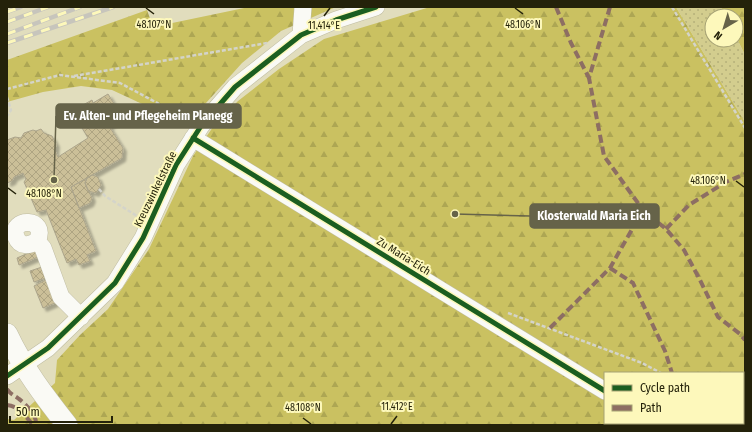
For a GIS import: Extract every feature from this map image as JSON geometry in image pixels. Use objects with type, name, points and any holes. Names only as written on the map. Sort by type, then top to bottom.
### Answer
[{"type":"main road","points":[[7,334],[15,370],[42,393],[67,425]]},
{"type":"street","points":[[299,36],[303,7]]},
{"type":"street","name":"Kreuzwinkelstraße","points":[[15,370],[48,348],[115,283],[143,238],[176,165],[197,132],[235,86],[299,36],[336,20],[376,7]]},
{"type":"street","name":"Zu Maria-Eich","points":[[197,132],[604,390]]},
{"type":"street","points":[[37,241],[43,248],[61,297],[81,317]]},
{"type":"path","points":[[672,7],[745,128]]},
{"type":"path","points":[[72,77],[299,36]]},
{"type":"path","points":[[7,89],[60,76],[120,83],[197,132]]},
{"type":"path","points":[[7,97],[11,110],[7,116]]},
{"type":"path","points":[[99,189],[106,196],[140,217]]},
{"type":"path","points":[[502,310],[642,363],[658,372]]},
{"type":"green space","points":[[249,7],[336,7],[281,31],[242,63],[206,103],[181,126],[166,115],[112,90],[81,86],[43,92],[7,102],[7,60],[147,10],[153,27]]},
{"type":"green space","points":[[430,7],[676,7],[745,122],[745,425],[7,425],[7,419],[14,420],[55,383],[57,360],[80,335],[108,309],[149,249],[193,156],[213,127],[238,101],[279,69],[324,39]]},
{"type":"green space","points":[[745,7],[745,55],[742,48],[744,48],[744,8],[721,8]]},
{"type":"shaded area","points":[[676,7],[721,7],[704,8],[704,48],[742,48],[745,55],[745,122]]},
{"type":"building","points":[[108,94],[123,118],[109,126],[123,148],[122,158],[71,187],[96,251],[87,255],[90,261],[79,265],[76,259],[67,263],[46,210],[37,212],[24,182],[26,179],[23,173],[14,177],[12,181],[7,183],[7,140],[15,137],[21,138],[24,133],[41,129],[44,133],[52,136],[56,144],[55,151],[58,157],[88,138],[72,111],[92,100],[93,103]]},
{"type":"building","points":[[92,175],[98,177],[101,185],[96,193],[88,191],[85,183],[87,178]]},
{"type":"building","points":[[87,178],[85,183],[92,198],[90,203],[79,208],[71,187]]},
{"type":"building","points":[[35,250],[38,257],[19,265],[17,258]]},
{"type":"building","points":[[42,267],[46,278],[34,282],[30,271]]},
{"type":"building","points":[[46,280],[55,303],[43,308],[34,286]]},
{"type":"railway","points":[[7,12],[21,7]]},
{"type":"railway","points":[[7,22],[48,7]]},
{"type":"railway","points":[[7,34],[80,7]]},
{"type":"railway","points":[[7,43],[113,7]]},
{"type":"marked path","points":[[556,7],[571,43],[589,78]]},
{"type":"marked path","points":[[610,7],[589,78],[604,156],[643,210],[666,229],[684,250],[718,317],[740,334],[745,340]]},
{"type":"marked path","points":[[666,229],[689,205],[726,182],[745,174]]},
{"type":"marked path","points":[[550,328],[610,268],[643,210]]},
{"type":"marked path","points":[[610,268],[633,283],[665,351],[672,372]]},
{"type":"marked path","points":[[7,389],[28,407],[35,418],[36,425]]},
{"type":"marked path","points":[[7,405],[18,409],[33,425]]},
{"type":"cycle path","points":[[7,376],[48,348],[115,283],[143,238],[176,165],[201,126],[235,87],[301,35],[336,20],[376,7]]},
{"type":"cycle path","points":[[193,138],[604,390]]},
{"type":"place","name":"Ev. Alten- und Pflegeheim Planegg","points":[[54,180]]},
{"type":"place","name":"Klosterwald Maria Eich","points":[[455,214]]}]
